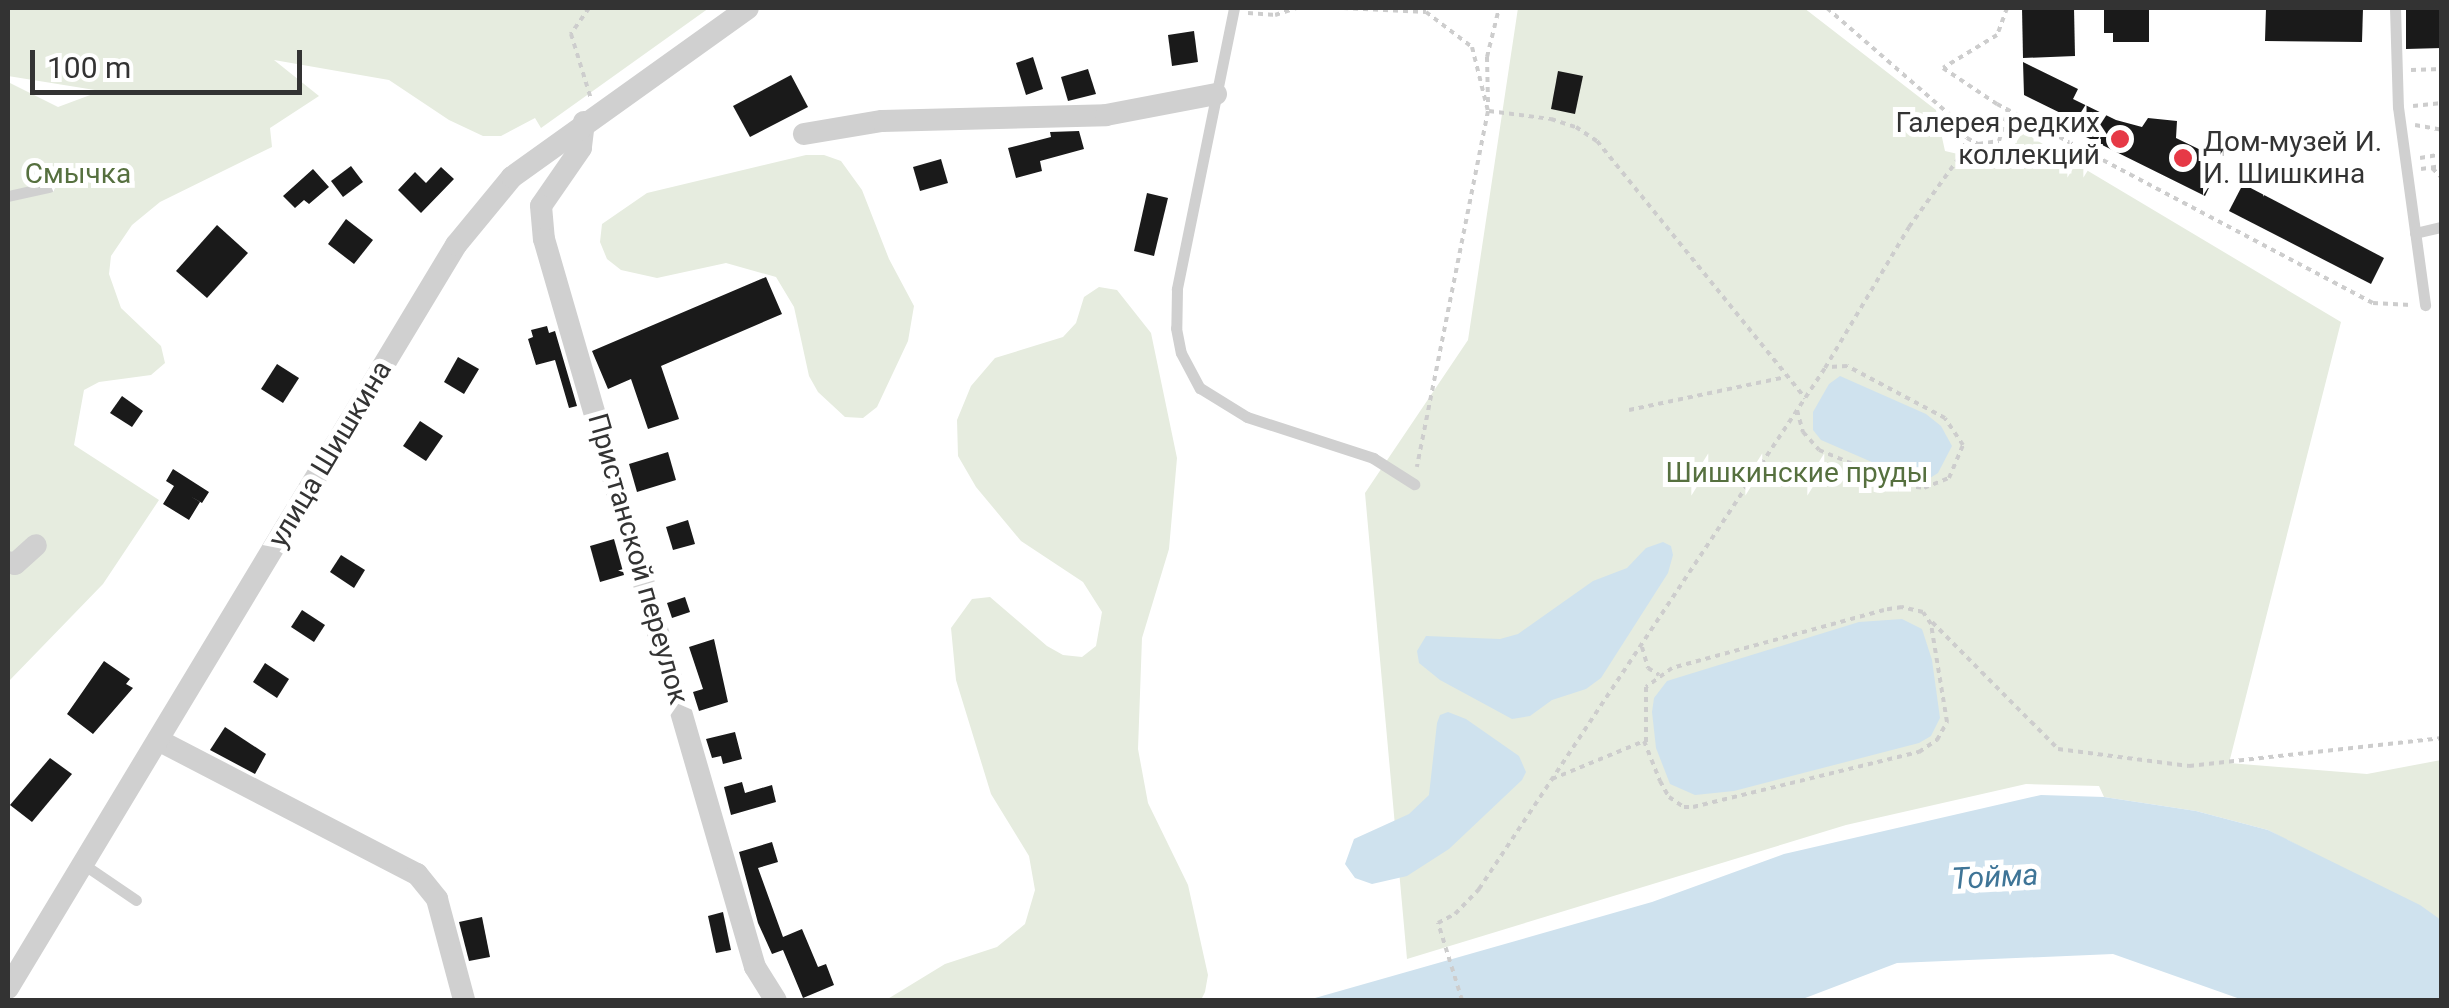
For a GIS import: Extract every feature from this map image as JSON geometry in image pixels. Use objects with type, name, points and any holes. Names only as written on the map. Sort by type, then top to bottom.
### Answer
[{"type":"street","name":"улица Шишкина","points":[[8,988],[456,245],[512,177],[588,111],[748,8]]},
{"type":"street","points":[[804,134],[882,120],[1106,115],[1216,94]]},
{"type":"street","name":"Пристанской переулок","points":[[588,111],[581,148],[541,206],[544,239],[755,967],[776,1000]]},
{"type":"street","points":[[8,562],[14,564],[36,545]]},
{"type":"street","points":[[158,740],[417,874],[437,899],[464,1000]]},
{"type":"lane","points":[[2395,8],[2398,107],[2425,306]]},
{"type":"lane","points":[[1234,9],[1177,288],[1181,353],[1200,388],[1246,418],[1373,458],[1414,484]]},
{"type":"lane","points":[[8,196],[49,187]]},
{"type":"lane","points":[[2415,233],[2442,228]]},
{"type":"lane","points":[[83,864],[136,900]]},
{"type":"path","points":[[588,8],[571,34],[588,111]]},
{"type":"path","points":[[1234,9],[1275,16],[1297,8]]},
{"type":"path","points":[[1344,8],[1426,12],[1472,47],[1488,111]]},
{"type":"path","points":[[1414,484],[1437,348],[1488,111],[1487,57],[1499,8]]},
{"type":"path","points":[[1827,8],[1956,120],[1966,138],[1992,145],[2005,130],[2008,110]]},
{"type":"path","points":[[2007,8],[1997,36],[1942,68],[2008,110],[2373,303],[2425,306]]},
{"type":"path","points":[[2397,70],[2442,69]]},
{"type":"path","points":[[2398,107],[2442,104]]},
{"type":"path","points":[[1488,111],[1551,119],[1576,126],[1597,140],[1805,398]]},
{"type":"path","points":[[1462,1000],[1438,923],[1456,914],[1479,890],[1825,368],[1909,227],[1966,148],[1957,140],[1956,120]]},
{"type":"path","points":[[2400,123],[2442,130]]},
{"type":"path","points":[[2406,166],[2442,154]]},
{"type":"path","points":[[2406,166],[2442,166]]},
{"type":"path","points":[[2432,168],[2442,178]]},
{"type":"path","points":[[1797,410],[1803,432],[1820,450],[1906,486],[1924,488],[1948,478],[1963,445],[1946,418],[1846,366],[1825,368]]},
{"type":"path","points":[[1629,410],[1788,376]]},
{"type":"path","points":[[1646,746],[1645,694],[1658,675],[1846,617],[1902,607],[1924,612],[2058,749],[2189,766],[2442,738]]},
{"type":"path","points":[[1552,780],[1640,740],[1669,797],[1684,807],[1919,752],[1944,732],[1948,707],[1931,624],[1924,612]]},
{"type":"path","points":[[1642,645],[1648,668],[1658,675]]},
{"type":"green space","name":"Смычка","points":[[8,8],[709,8],[541,128],[535,118],[501,136],[483,136],[449,120],[389,80],[274,60],[319,96],[270,128],[272,147],[160,202],[132,225],[111,256],[109,274],[121,308],[161,346],[165,363],[151,375],[99,382],[84,390],[74,445],[159,500],[103,584],[8,682],[8,82],[58,107],[101,91],[8,76]]},
{"type":"green space","name":"Шишкинские пруды","points":[[1518,8],[1804,8],[1936,110],[1945,151],[1988,161],[2015,144],[2023,132],[2341,322],[2229,763],[2367,774],[2441,760],[2441,920],[2268,830],[2196,811],[2104,797],[2099,786],[2026,784],[1846,825],[1407,959],[1365,493],[1468,340]]},
{"type":"green space","points":[[806,155],[824,155],[841,161],[862,190],[889,259],[914,306],[908,341],[877,407],[863,418],[845,417],[818,392],[809,376],[794,307],[776,277],[726,263],[657,278],[621,270],[607,259],[600,242],[602,224],[647,193]]},
{"type":"green space","points":[[1099,287],[1117,290],[1151,333],[1177,458],[1169,549],[1142,638],[1138,749],[1148,803],[1188,885],[1208,975],[1205,992],[1201,1000],[886,1000],[945,964],[997,947],[1025,924],[1035,890],[1029,856],[991,794],[956,680],[951,628],[972,599],[990,597],[1047,646],[1063,655],[1082,657],[1096,646],[1102,612],[1083,582],[1021,541],[976,487],[958,456],[957,420],[971,386],[995,358],[1063,337],[1076,323],[1084,297]]},
{"type":"water","points":[[1840,376],[1926,414],[1941,426],[1952,446],[1938,473],[1930,478],[1911,479],[1821,440],[1813,430],[1813,412],[1829,384]]},
{"type":"water","points":[[1663,542],[1671,546],[1673,555],[1668,573],[1601,678],[1586,689],[1552,700],[1530,716],[1512,719],[1440,680],[1419,663],[1417,651],[1426,636],[1500,639],[1518,634],[1593,581],[1627,568],[1646,548]]},
{"type":"water","points":[[1902,619],[1922,629],[1932,660],[1940,718],[1931,736],[1919,743],[1734,791],[1695,795],[1670,784],[1656,748],[1652,712],[1654,698],[1667,681],[1859,622]]},
{"type":"water","points":[[1448,712],[1466,719],[1519,756],[1526,772],[1522,780],[1449,849],[1407,876],[1372,884],[1355,878],[1345,864],[1354,839],[1409,814],[1429,795],[1437,723],[1440,715]]},
{"type":"water","name":"Тойма","points":[[2041,795],[2104,797],[2196,811],[2268,830],[2420,905],[2441,920],[2441,1000],[2243,1000],[2113,954],[1897,963],[1800,1000],[1308,1000],[1652,902],[1784,854]]},
{"type":"building","points":[[2022,8],[2074,8],[2075,56],[2023,58]]},
{"type":"building","points":[[2104,8],[2149,8],[2149,42],[2113,42],[2113,33],[2104,33]]},
{"type":"building","points":[[2266,8],[2363,8],[2362,42],[2265,41]]},
{"type":"building","points":[[2406,8],[2442,8],[2442,48],[2406,49]]},
{"type":"building","points":[[1194,31],[1198,62],[1172,66],[1168,35]]},
{"type":"building","points":[[1033,57],[1043,89],[1026,95],[1016,63]]},
{"type":"building","points":[[2023,62],[2078,89],[2073,99],[2116,120],[2142,127],[2148,118],[2177,121],[2176,138],[2211,155],[2208,161],[2219,167],[2205,196],[2084,136],[2087,126],[2024,95]]},
{"type":"building","points":[[1088,69],[1096,94],[1068,101],[1061,77]]},
{"type":"building","points":[[1558,71],[1583,76],[1575,114],[1551,109]]},
{"type":"building","points":[[791,75],[808,107],[750,137],[733,106]]},
{"type":"building","points":[[1079,131],[1084,149],[1040,161],[1042,171],[1016,178],[1008,148],[1051,137],[1050,132]]},
{"type":"building","points":[[941,159],[948,183],[920,191],[913,167]]},
{"type":"building","points":[[351,166],[363,182],[343,197],[331,181]]},
{"type":"building","points":[[441,167],[454,179],[421,213],[398,190],[415,172],[426,183]]},
{"type":"building","points":[[313,169],[329,187],[309,204],[304,200],[295,208],[283,196]]},
{"type":"building","points":[[2243,184],[2384,258],[2371,284],[2229,211]]},
{"type":"building","points":[[1147,193],[1168,198],[1154,256],[1134,251]]},
{"type":"building","points":[[346,219],[373,240],[354,264],[328,244]]},
{"type":"building","points":[[217,225],[248,253],[207,298],[176,271]]},
{"type":"building","points":[[766,277],[782,314],[661,366],[679,419],[648,429],[631,379],[608,389],[592,351]]},
{"type":"building","points":[[547,326],[549,333],[555,331],[577,406],[569,408],[555,360],[536,365],[528,339],[533,337],[531,330]]},
{"type":"building","points":[[458,357],[479,369],[464,394],[444,382]]},
{"type":"building","points":[[277,364],[299,378],[283,403],[261,389]]},
{"type":"building","points":[[122,396],[143,411],[132,427],[110,413]]},
{"type":"building","points":[[420,421],[443,436],[426,461],[403,446]]},
{"type":"building","points":[[668,452],[676,480],[637,492],[629,464]]},
{"type":"building","points":[[173,469],[209,492],[202,503],[190,496],[200,502],[189,520],[163,504],[174,486],[166,481]]},
{"type":"building","points":[[688,520],[695,544],[673,550],[666,527]]},
{"type":"building","points":[[614,539],[624,575],[600,582],[590,546]]},
{"type":"building","points":[[341,555],[365,570],[354,588],[330,572]]},
{"type":"building","points":[[685,597],[690,612],[672,618],[667,603]]},
{"type":"building","points":[[302,610],[325,625],[314,642],[291,627]]},
{"type":"building","points":[[714,639],[728,702],[699,711],[693,692],[703,689],[689,647]]},
{"type":"building","points":[[104,661],[130,679],[126,684],[133,688],[93,734],[67,714]]},
{"type":"building","points":[[265,663],[289,679],[277,698],[253,682]]},
{"type":"building","points":[[225,727],[266,754],[255,774],[210,750]]},
{"type":"building","points":[[735,732],[742,759],[723,764],[721,756],[712,758],[706,739]]},
{"type":"building","points":[[50,758],[72,774],[32,822],[10,805]]},
{"type":"building","points":[[742,782],[745,793],[772,785],[776,802],[731,815],[724,787]]},
{"type":"building","points":[[772,842],[778,862],[758,868],[783,937],[802,929],[818,967],[826,964],[834,985],[803,998],[783,950],[772,954],[758,923],[739,852]]},
{"type":"building","points":[[723,912],[731,950],[716,953],[708,916]]},
{"type":"building","points":[[482,917],[490,957],[469,961],[459,922]]},
{"type":"place","name":"Галерея редких коллекций","points":[[2120,139]]},
{"type":"place","name":"Дом-музей И. И. Шишкина","points":[[2183,158]]}]
